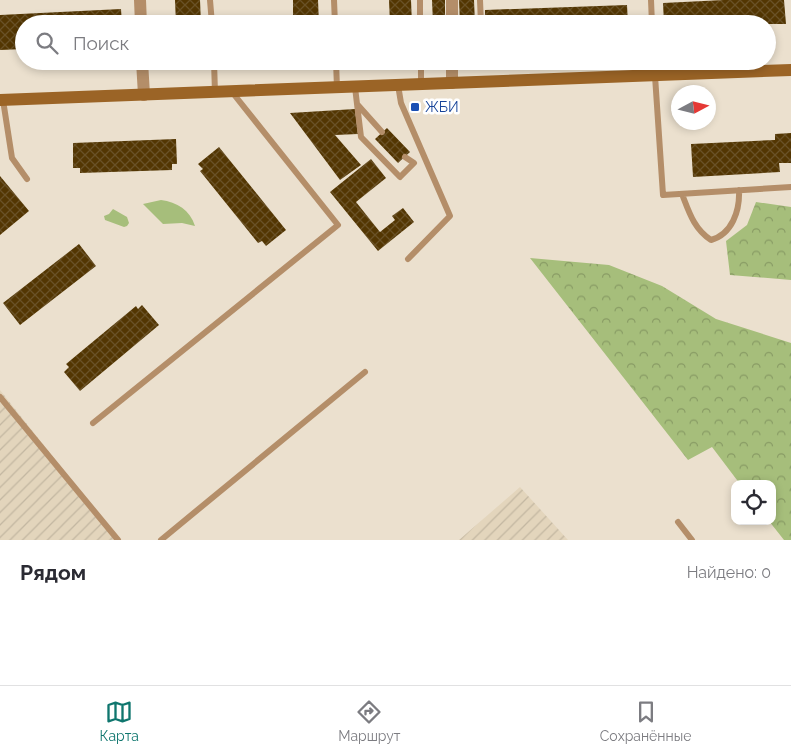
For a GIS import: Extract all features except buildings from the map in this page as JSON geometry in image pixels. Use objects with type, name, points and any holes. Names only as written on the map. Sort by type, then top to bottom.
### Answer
[{"type":"main road","points":[[1,100],[791,70]]},
{"type":"street","points":[[140,0],[141,15]]},
{"type":"street","points":[[452,0],[452,15]]},
{"type":"street","points":[[143,70],[144,95]]},
{"type":"street","points":[[452,70],[452,83]]},
{"type":"lane","points":[[210,0],[211,15]]},
{"type":"lane","points":[[334,0],[334,15]]},
{"type":"lane","points":[[420,0],[420,15]]},
{"type":"lane","points":[[480,0],[481,15]]},
{"type":"lane","points":[[651,0],[652,15]]},
{"type":"lane","points":[[214,70],[215,93]]},
{"type":"lane","points":[[336,70],[337,88]]},
{"type":"lane","points":[[421,84],[422,70]]},
{"type":"lane","points":[[655,70],[663,195],[791,187]]},
{"type":"lane","points":[[398,85],[401,103],[450,216],[408,259]]},
{"type":"lane","points":[[355,87],[361,137],[400,177],[414,163],[405,157]]},
{"type":"lane","points":[[93,423],[338,225],[232,92]]},
{"type":"lane","points":[[1,100],[12,158],[27,179]]},
{"type":"lane","points":[[357,104],[382,132]]},
{"type":"lane","points":[[682,194],[693,223],[702,234],[711,240],[723,234],[736,216],[740,200],[739,190]]},
{"type":"lane","points":[[161,540],[365,372]]},
{"type":"lane","points":[[0,397],[118,540]]},
{"type":"lane","points":[[678,522],[692,540]]},
{"type":"shaded area","points":[[0,390],[119,540],[0,540]]},
{"type":"shaded area","points":[[520,487],[568,540],[459,540]]},
{"type":"green space","points":[[161,200],[177,205],[186,211],[195,226],[182,223],[163,224],[143,204]]},
{"type":"green space","points":[[756,202],[791,207],[791,280],[730,275],[726,241],[747,225]]},
{"type":"green space","points":[[113,209],[127,217],[129,223],[127,226],[124,227],[105,220],[104,216]]},
{"type":"green space","points":[[530,258],[609,265],[662,286],[716,319],[791,343],[791,540],[784,540],[772,525],[776,525],[776,480],[737,480],[712,447],[688,460]]},
{"type":"place","name":"ЖБИ","points":[[415,107]]}]
